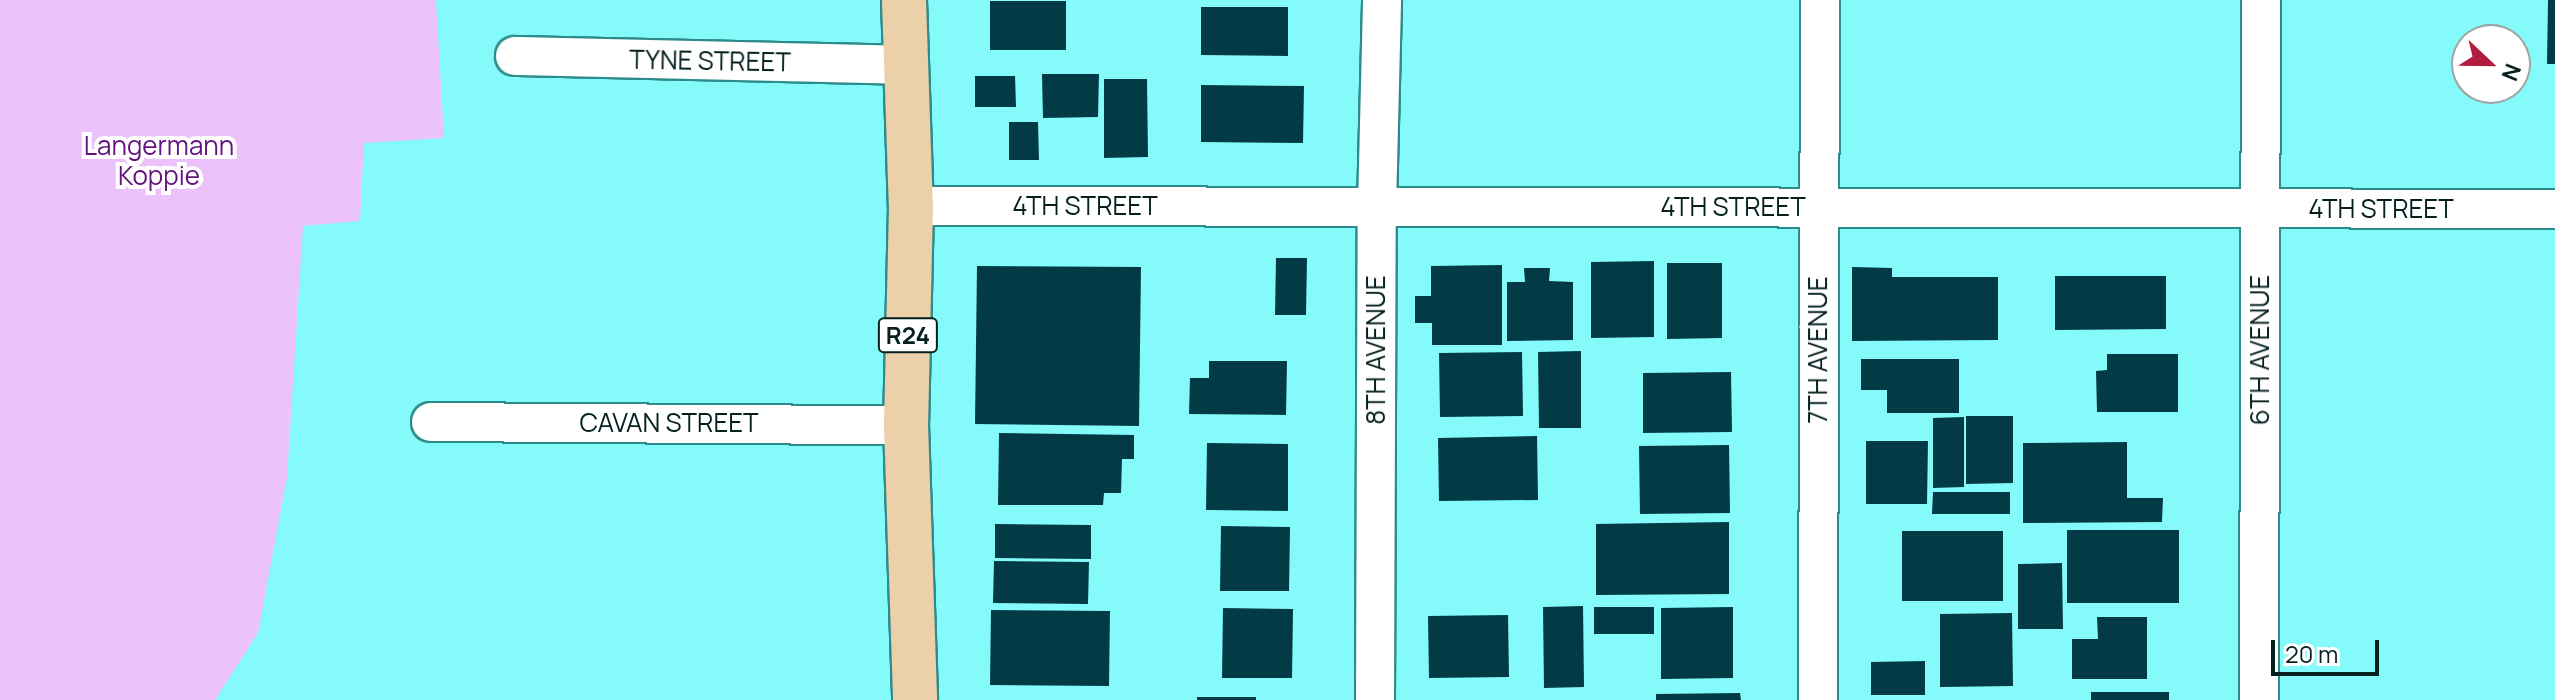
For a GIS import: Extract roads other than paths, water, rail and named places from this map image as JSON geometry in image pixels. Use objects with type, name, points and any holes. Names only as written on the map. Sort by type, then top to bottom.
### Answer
[{"type":"main road","name":"R24","points":[[904,0],[911,206],[906,425],[912,690]]},
{"type":"street","name":"8TH AVENUE","points":[[1375,700],[1377,207],[1382,0]]},
{"type":"street","name":"7TH AVENUE","points":[[1818,700],[1820,0]]},
{"type":"street","name":"6TH AVENUE","points":[[2259,700],[2261,0]]},
{"type":"street","name":"TYNE STREET","points":[[515,56],[904,65]]},
{"type":"street","name":"4TH STREET","points":[[911,206],[2555,209]]},
{"type":"street","name":"CAVAN STREET","points":[[431,422],[906,425]]},
{"type":"park label","name":"Langermann Koppie","points":[[159,161]]}]
